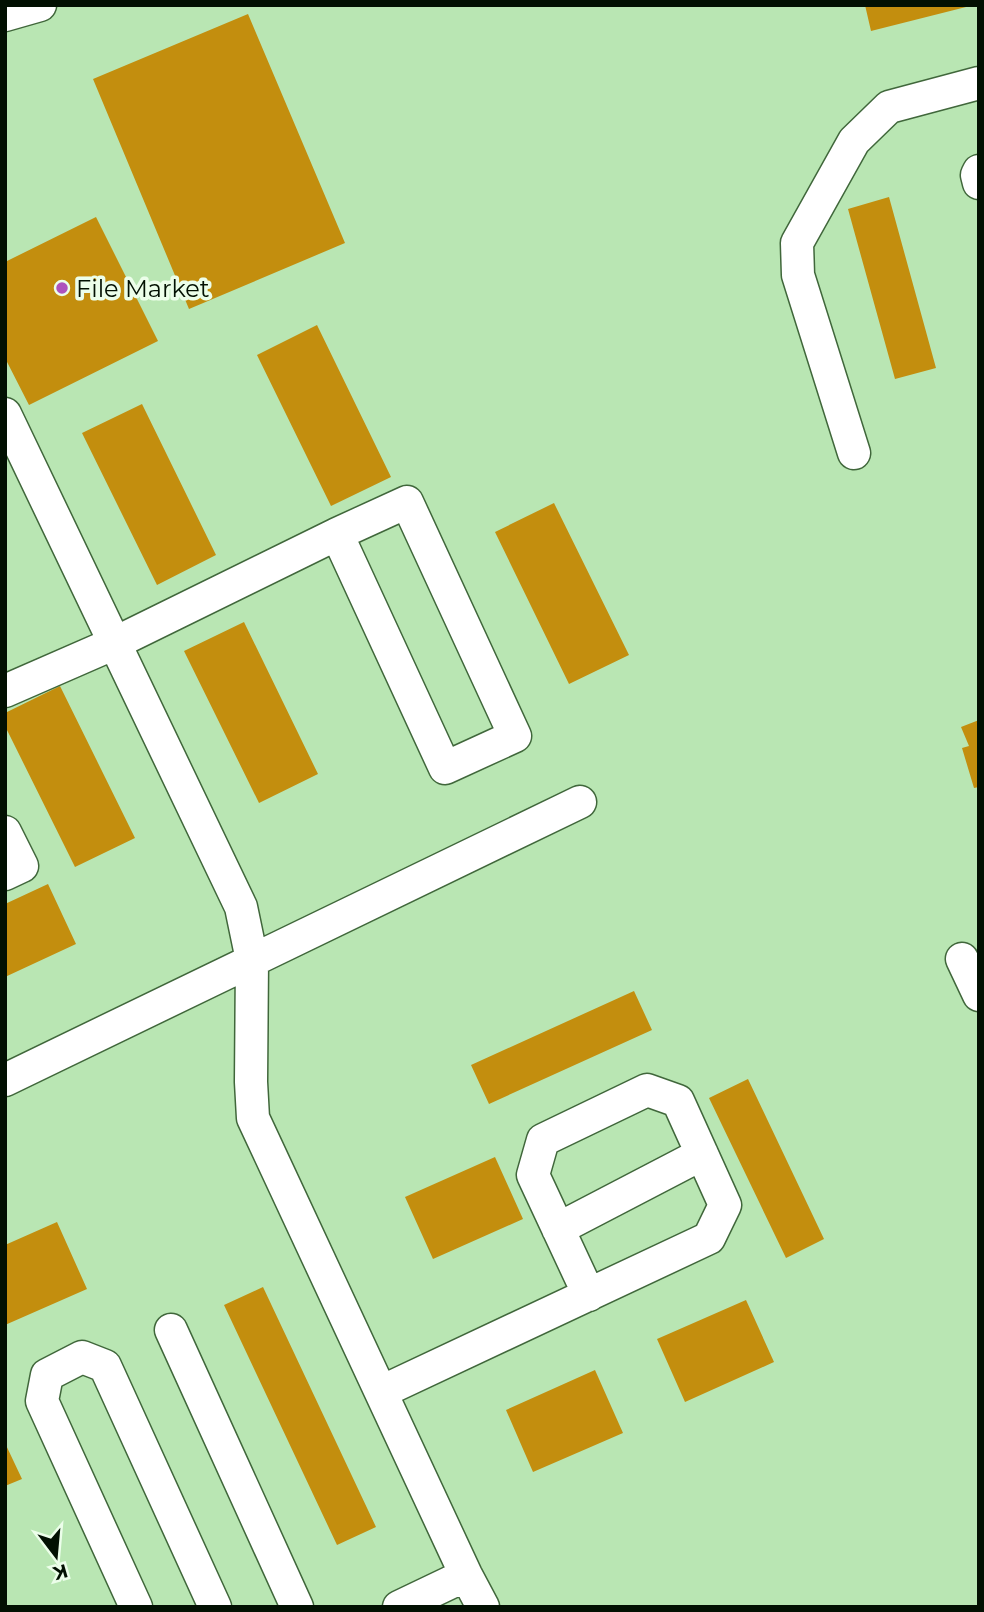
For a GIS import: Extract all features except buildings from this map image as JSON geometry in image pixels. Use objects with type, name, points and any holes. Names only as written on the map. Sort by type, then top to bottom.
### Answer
[{"type":"street","points":[[5,15],[40,5]]},
{"type":"street","points":[[854,453],[799,275],[797,243],[854,141],[888,107],[979,83]]},
{"type":"street","points":[[979,172],[979,183]]},
{"type":"street","points":[[5,414],[241,907],[252,960],[253,1118],[466,1576],[483,1607]]},
{"type":"street","points":[[5,691],[115,643],[337,534],[407,502],[515,736],[445,768],[337,534]]},
{"type":"street","points":[[5,1080],[580,802]]},
{"type":"street","points":[[5,832],[22,866],[5,874]]},
{"type":"street","points":[[962,959],[979,996]]},
{"type":"street","points":[[381,1392],[709,1238],[724,1205],[678,1101],[647,1090],[543,1140],[533,1175],[589,1294]]},
{"type":"street","points":[[558,1229],[702,1154]]},
{"type":"street","points":[[171,1330],[297,1607]]},
{"type":"street","points":[[136,1607],[42,1401],[47,1375],[82,1357],[105,1366],[215,1607]]},
{"type":"street","points":[[399,1607],[466,1576]]},
{"type":"place","name":"File Market","points":[[62,288]]}]
